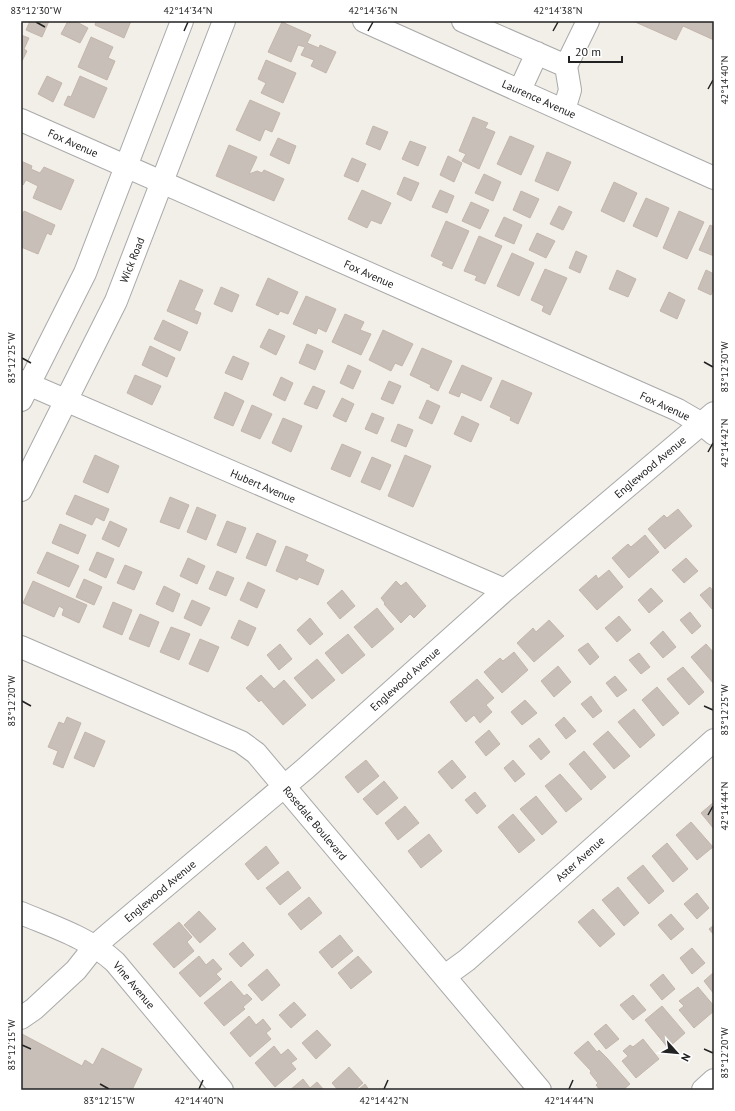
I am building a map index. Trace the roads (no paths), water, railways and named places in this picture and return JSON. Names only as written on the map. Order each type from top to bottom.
[{"type":"street","points":[[24,389],[85,273],[182,21]]},
{"type":"street","name":"Wick Road","points":[[21,490],[116,301],[224,21]]},
{"type":"street","name":"Laurence Avenue","points":[[364,21],[714,178]]},
{"type":"street","points":[[463,21],[566,66]]},
{"type":"street","points":[[564,110],[570,90],[566,66],[588,21]]},
{"type":"street","points":[[520,90],[537,54]]},
{"type":"street","name":"Fox Avenue","points":[[21,120],[710,424]]},
{"type":"street","name":"Hubert Avenue","points":[[24,389],[66,400],[505,590]]},
{"type":"street","name":"Englewood Avenue","points":[[21,1018],[34,1009],[76,970],[95,946],[284,786],[505,590],[710,424]]},
{"type":"street","name":"Rosedale Boulevard","points":[[21,647],[241,742],[256,753],[445,976],[531,1087]]},
{"type":"street","name":"Aster Avenue","points":[[445,976],[467,960],[714,740]]},
{"type":"street","name":"Vine Avenue","points":[[21,913],[95,946],[115,962],[222,1090]]},
{"type":"street","points":[[703,1090],[714,1080]]}]
